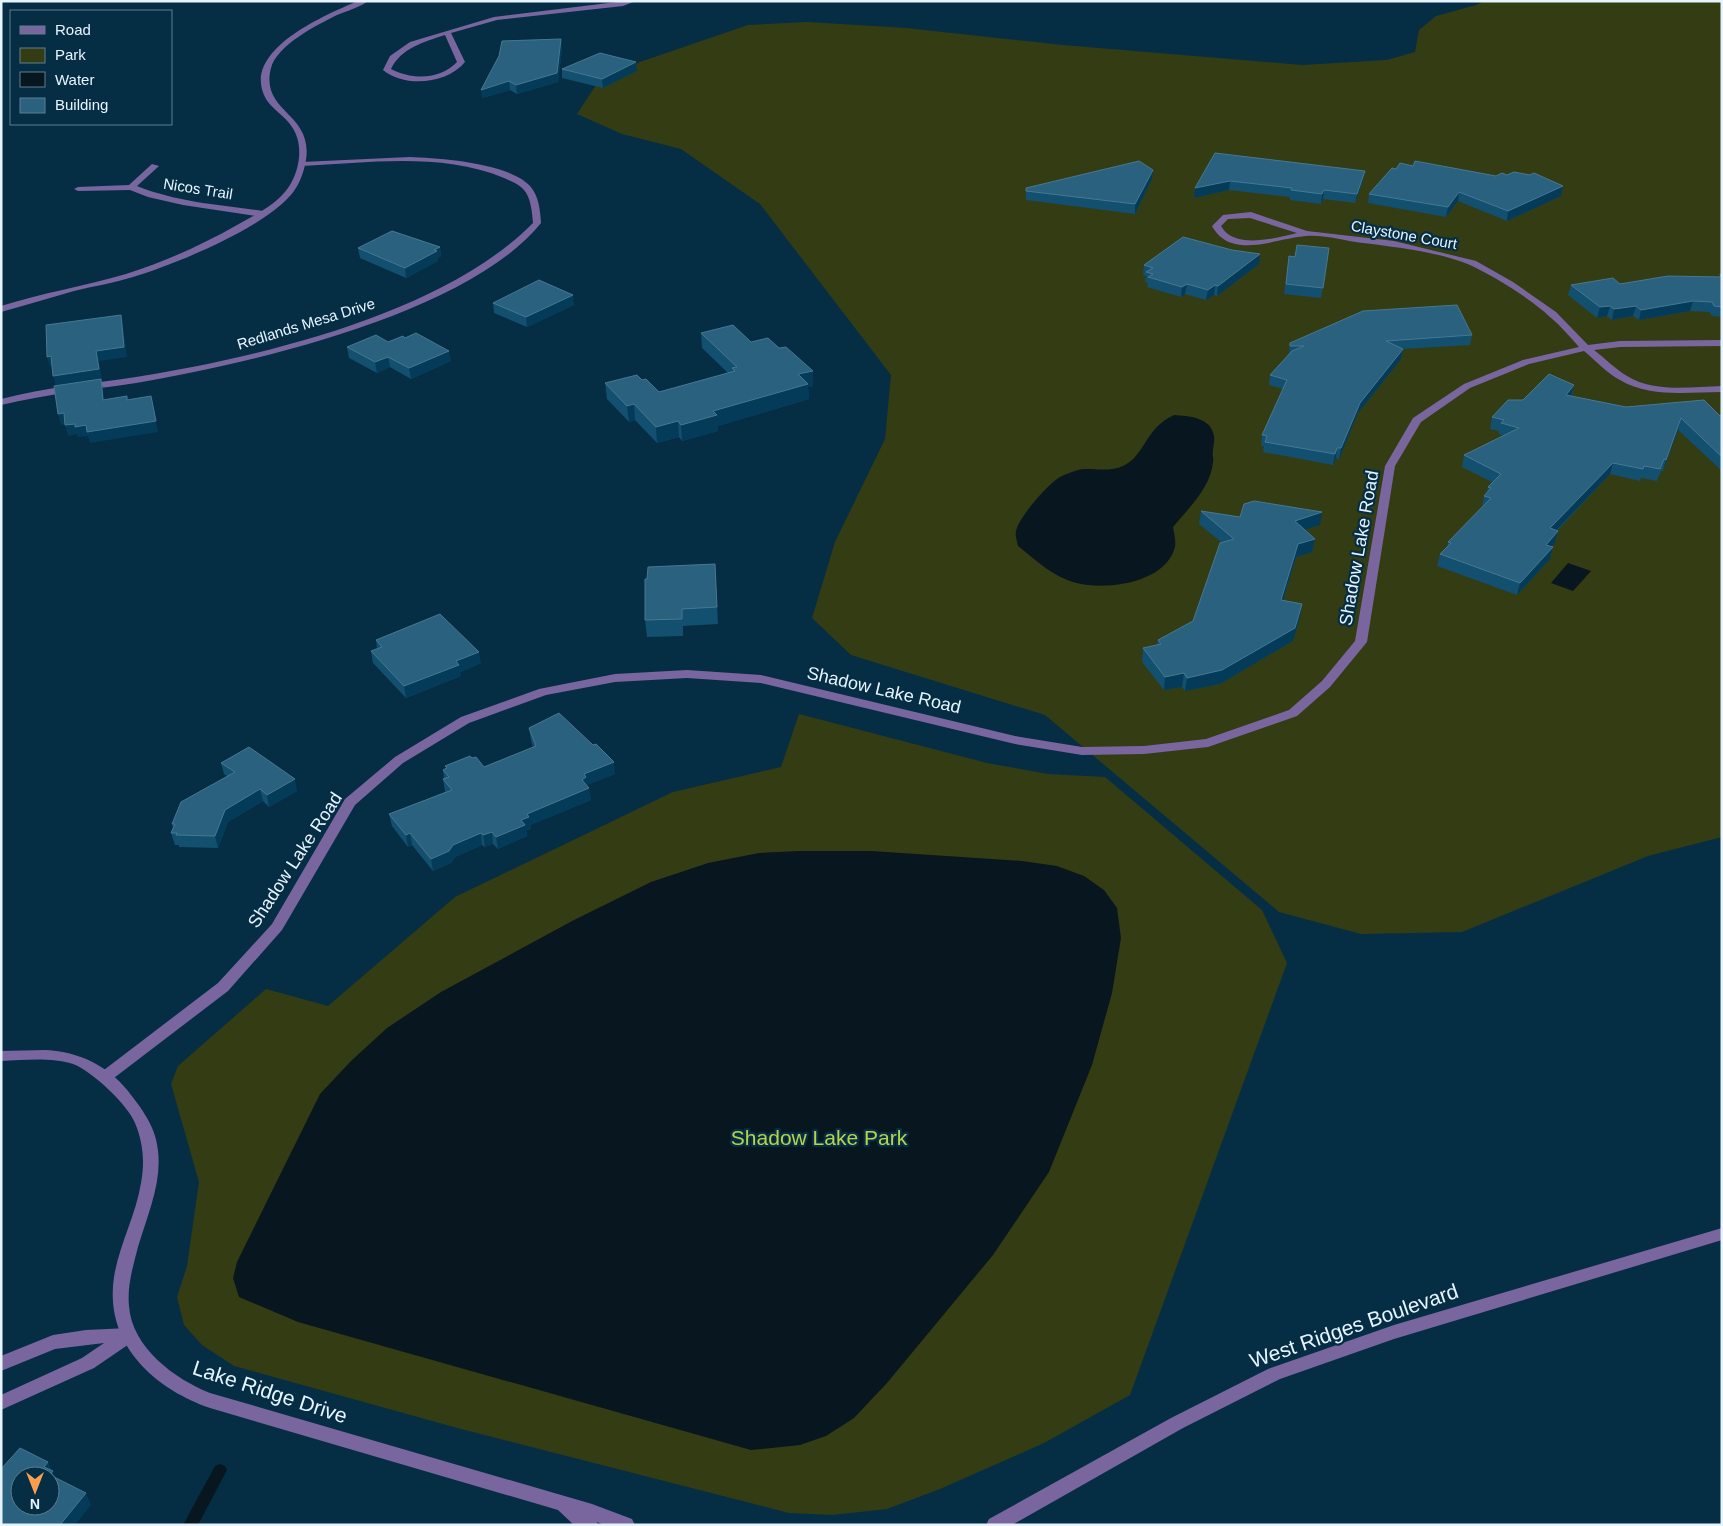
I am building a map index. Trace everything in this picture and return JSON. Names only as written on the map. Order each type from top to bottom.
[{"type":"street","points":[[1,309],[136,273],[213,243],[263,214],[283,198],[294,185],[302,164],[303,152],[300,131],[269,98],[264,80],[267,69],[276,52],[298,34],[327,17],[365,1]]},
{"type":"street","points":[[447,32],[461,62],[455,71],[436,76],[414,78],[395,75],[386,70],[394,58],[413,44],[447,32],[496,18],[529,12],[623,4],[633,1]]},
{"type":"street","name":"Redlands Mesa Drive","points":[[1,402],[24,395],[134,380],[216,365],[347,330],[425,299],[486,268],[521,241],[537,223],[536,204],[525,186],[499,171],[449,161],[404,160],[302,164]]},
{"type":"street","name":"Nicos Trail","points":[[131,187],[155,166]]},
{"type":"street","name":"Nicos Trail","points":[[78,189],[131,187],[151,195],[183,202],[263,214]]},
{"type":"street","name":"Claystone Court","points":[[1306,233],[1268,241],[1252,242],[1223,236],[1219,233],[1216,226],[1226,217],[1251,215],[1306,233],[1394,244],[1473,263],[1510,284],[1553,314],[1586,348],[1623,378],[1640,386],[1660,390],[1722,389]]},
{"type":"street","name":"Shadow Lake Road","points":[[105,1077],[223,987],[271,934],[277,927],[350,802],[399,760],[465,720],[543,692],[615,678],[686,674],[760,679],[1016,740],[1082,751],[1144,750],[1208,743],[1293,713],[1326,684],[1361,642],[1390,466],[1418,420],[1467,386],[1526,362],[1586,348],[1620,344],[1722,343]]},
{"type":"street","name":"Lake Ridge Drive","points":[[1,1056],[35,1054],[75,1059],[105,1077],[131,1101],[144,1121],[151,1154],[149,1188],[122,1271],[120,1306],[129,1335],[145,1358],[167,1379],[197,1396],[592,1512],[626,1525]]},
{"type":"street","name":"West Ridges Boulevard","points":[[995,1525],[1177,1423],[1274,1374],[1394,1332],[1722,1234]]},
{"type":"street","points":[[1,1364],[53,1342],[86,1337],[129,1335]]},
{"type":"street","points":[[1,1402],[88,1363],[129,1335]]},
{"type":"street","points":[[558,1502],[589,1525]]},
{"type":"green space","points":[[1485,1],[1722,1],[1722,837],[1648,856],[1462,932],[1361,934],[1279,912],[1045,715],[851,655],[812,618],[835,542],[885,439],[891,375],[760,204],[681,149],[622,134],[577,114],[598,82],[640,62],[748,25],[807,22],[906,28],[1063,45],[1302,65],[1387,60],[1415,52],[1419,30],[1436,16]]},
{"type":"green space","name":"Shadow Lake Park","points":[[799,714],[987,763],[1048,774],[1105,777],[1262,910],[1287,963],[1130,1395],[1044,1443],[940,1489],[887,1509],[832,1515],[789,1513],[461,1429],[234,1366],[202,1345],[184,1325],[177,1297],[187,1266],[199,1182],[171,1084],[178,1066],[266,989],[328,1006],[455,897],[673,792],[781,767]]},
{"type":"water","points":[[1174,415],[1198,419],[1208,425],[1214,436],[1213,461],[1208,480],[1203,489],[1173,527],[1174,550],[1167,562],[1156,572],[1142,579],[1126,583],[1093,585],[1078,583],[1052,572],[1018,546],[1016,533],[1018,525],[1048,486],[1060,477],[1078,470],[1106,470],[1123,466],[1131,461],[1157,427]]},
{"type":"water","points":[[1568,563],[1591,571],[1573,591],[1551,583]]},
{"type":"water","points":[[871,851],[1022,861],[1057,866],[1084,876],[1104,890],[1117,908],[1121,938],[1112,993],[1092,1065],[1049,1172],[993,1255],[887,1383],[854,1418],[826,1436],[800,1445],[751,1450],[298,1322],[239,1297],[233,1278],[237,1262],[320,1094],[351,1061],[387,1028],[441,992],[574,920],[651,882],[708,863],[759,853]]},
{"type":"building","points":[[561,39],[557,73],[516,85],[509,81],[481,90],[499,56],[502,41]]},
{"type":"building","points":[[600,53],[636,62],[602,79],[562,69]]},
{"type":"building","points":[[1215,153],[1365,171],[1357,194],[1324,190],[1322,194],[1291,190],[1292,188],[1230,181],[1195,188]]},
{"type":"building","points":[[1139,161],[1153,170],[1135,204],[1026,191],[1026,188]]},
{"type":"building","points":[[1415,161],[1496,176],[1502,173],[1507,175],[1514,172],[1530,175],[1534,173],[1563,186],[1508,211],[1459,192],[1448,207],[1369,194],[1392,168],[1396,169],[1400,163],[1413,166]]},
{"type":"building","points":[[392,231],[440,247],[434,250],[437,251],[405,268],[358,248]]},
{"type":"building","points":[[1183,237],[1232,250],[1260,254],[1218,286],[1215,285],[1208,290],[1187,284],[1182,287],[1148,277],[1153,274],[1146,272],[1153,268],[1144,265]]},
{"type":"building","points":[[1297,245],[1329,248],[1323,288],[1286,284],[1289,256],[1295,257]]},
{"type":"building","points":[[1720,274],[1722,274],[1722,307],[1714,306],[1712,302],[1693,301],[1641,310],[1636,306],[1614,309],[1610,306],[1600,307],[1571,285],[1613,278],[1620,284],[1668,276],[1721,277]]},
{"type":"building","points":[[539,280],[573,295],[526,317],[493,303]]},
{"type":"building","points":[[1457,305],[1472,335],[1386,341],[1403,349],[1360,403],[1341,448],[1337,448],[1335,454],[1265,442],[1267,436],[1262,435],[1287,380],[1270,375],[1292,351],[1304,346],[1290,346],[1290,343],[1363,311]]},
{"type":"building","points":[[121,315],[124,347],[96,351],[99,369],[53,376],[51,356],[47,357],[46,325]]},
{"type":"building","points":[[733,325],[751,342],[768,338],[779,348],[786,347],[813,371],[798,374],[808,384],[713,411],[717,415],[681,425],[678,421],[656,427],[634,404],[627,406],[605,383],[637,375],[642,380],[646,379],[659,392],[735,371],[732,368],[737,367],[701,333]]},
{"type":"building","points":[[416,333],[449,351],[409,368],[388,357],[375,362],[347,347],[376,335],[388,342]]},
{"type":"building","points":[[1549,374],[1574,385],[1566,395],[1626,407],[1704,400],[1720,416],[1722,415],[1722,457],[1681,418],[1666,460],[1664,459],[1660,469],[1644,466],[1643,469],[1613,463],[1550,528],[1558,531],[1546,545],[1553,547],[1520,583],[1440,554],[1451,543],[1448,542],[1491,498],[1484,496],[1491,488],[1488,487],[1501,474],[1464,455],[1519,428],[1501,423],[1504,420],[1492,417],[1508,400],[1523,400]]},
{"type":"building","points":[[101,379],[103,400],[127,396],[127,400],[151,396],[156,421],[87,432],[86,425],[75,427],[75,424],[65,425],[64,413],[58,414],[54,386]]},
{"type":"building","points":[[1254,501],[1322,512],[1295,521],[1315,539],[1298,544],[1281,600],[1302,604],[1295,628],[1222,670],[1187,678],[1184,673],[1165,677],[1143,648],[1161,644],[1158,640],[1193,621],[1220,543],[1234,539],[1201,511],[1240,517],[1244,504]]},
{"type":"building","points":[[715,564],[717,607],[682,609],[682,619],[645,620],[645,579],[647,579],[648,567]]},
{"type":"building","points":[[440,614],[479,652],[456,661],[459,665],[404,686],[371,651],[382,647],[376,640]]},
{"type":"building","points":[[559,713],[614,762],[584,774],[586,777],[582,780],[589,788],[527,814],[529,817],[521,820],[525,825],[496,837],[492,832],[483,835],[481,833],[453,845],[449,851],[431,859],[410,833],[406,835],[389,814],[452,790],[443,779],[449,777],[443,770],[447,768],[445,766],[470,756],[472,758],[476,757],[484,767],[536,746],[529,728]]},
{"type":"building","points":[[249,747],[295,779],[267,795],[260,789],[225,810],[215,836],[176,835],[177,833],[171,833],[175,824],[172,824],[181,802],[235,772],[221,763]]},
{"type":"building","points":[[20,1448],[48,1462],[45,1466],[10,1466],[10,1516],[60,1516],[60,1480],[86,1493],[60,1525],[1,1525],[1,1469]]},
{"type":"waterway","points":[[190,1525],[220,1470]]}]
